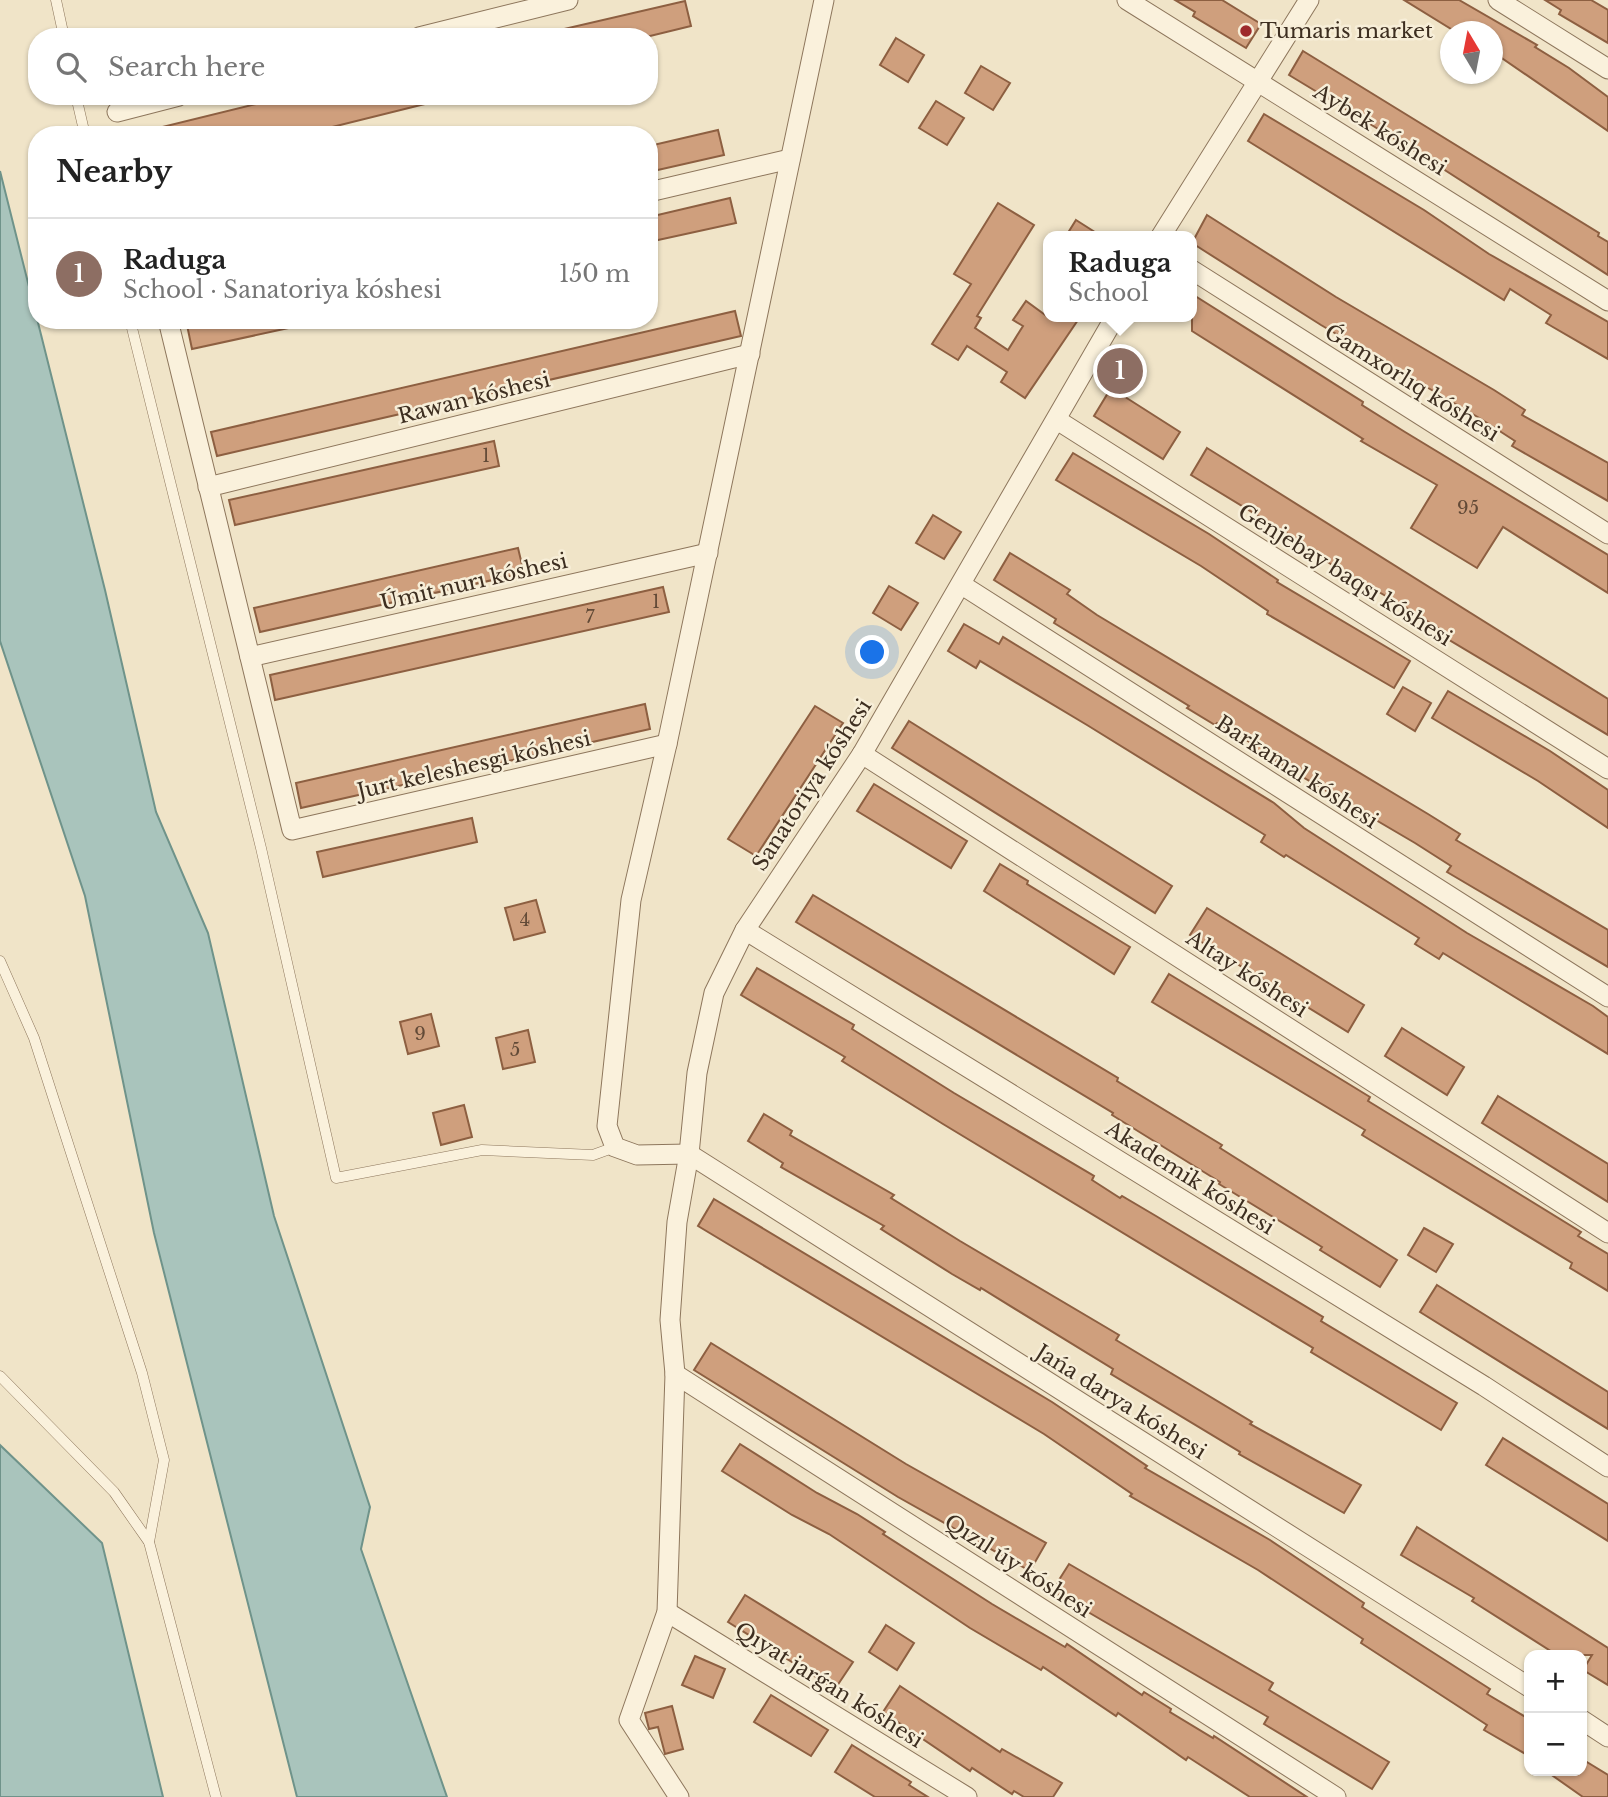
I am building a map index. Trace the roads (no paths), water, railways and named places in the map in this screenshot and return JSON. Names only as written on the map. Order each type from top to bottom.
[{"type":"street","points":[[455,28],[568,0]]},
{"type":"street","points":[[689,1154],[637,1155],[615,1147],[607,1126],[631,900],[708,553],[824,0]]},
{"type":"street","name":"Aybek kóshesi","points":[[1127,0],[1259,80],[1608,301]]},
{"type":"street","points":[[1164,231],[1309,0]]},
{"type":"street","points":[[1498,0],[1608,69]]},
{"type":"street","points":[[117,111],[142,105]]},
{"type":"street","points":[[658,190],[790,159]]},
{"type":"street","name":"Ǵamxorlıq kóshesi","points":[[1197,273],[1608,534]]},
{"type":"street","name":"Sanatoriya kóshesi","points":[[679,1797],[629,1720],[667,1612],[675,1374],[670,1320],[677,1222],[689,1154],[697,1073],[715,993],[745,930],[862,754],[1112,322]]},
{"type":"street","points":[[171,329],[250,657]]},
{"type":"street","name":"Rawan kóshesi","points":[[208,487],[750,354]]},
{"type":"street","name":"Genjebay baqsı kóshesi","points":[[1057,420],[1608,768]]},
{"type":"street","name":"Úmit nurı kóshesi","points":[[250,657],[708,553]]},
{"type":"street","name":"Barkamal kóshesi","points":[[962,585],[1608,997]]},
{"type":"street","name":"Jurt keleshesgi kóshesi","points":[[250,657],[292,830],[667,744]]},
{"type":"street","name":"Altay kóshesi","points":[[862,754],[1608,1233]]},
{"type":"street","name":"Akademik kóshesi","points":[[745,930],[1484,1386],[1608,1467]]},
{"type":"street","name":"Jańa darya kóshesi","points":[[689,1154],[1524,1684]]},
{"type":"street","name":"Qızıl úy kóshesi","points":[[675,1374],[1336,1797]]},
{"type":"street","name":"Qıyat jarǵan kóshesi","points":[[667,1612],[967,1797]]},
{"type":"street","points":[[1587,1723],[1608,1737]]},
{"type":"lane","points":[[56,0],[62,28]]},
{"type":"lane","points":[[78,105],[83,126]]},
{"type":"lane","points":[[132,329],[261,848],[336,1178],[482,1150],[593,1155],[615,1147]]},
{"type":"lane","points":[[0,961],[34,1038],[142,1373],[164,1460],[149,1542]]},
{"type":"lane","points":[[0,1376],[114,1492],[149,1542],[216,1797]]},
{"type":"water","points":[[0,171],[28,283],[28,329],[40,329],[105,590],[156,812],[208,933],[274,1216],[370,1507],[361,1549],[447,1797],[297,1797],[154,1233],[85,896],[0,641]]},
{"type":"water","points":[[0,1445],[102,1543],[163,1797],[0,1797]]},
{"type":"place","name":"Tumaris market","points":[[1246,31]]},
{"type":"place","name":"Raduga","points":[[1120,371]]}]
